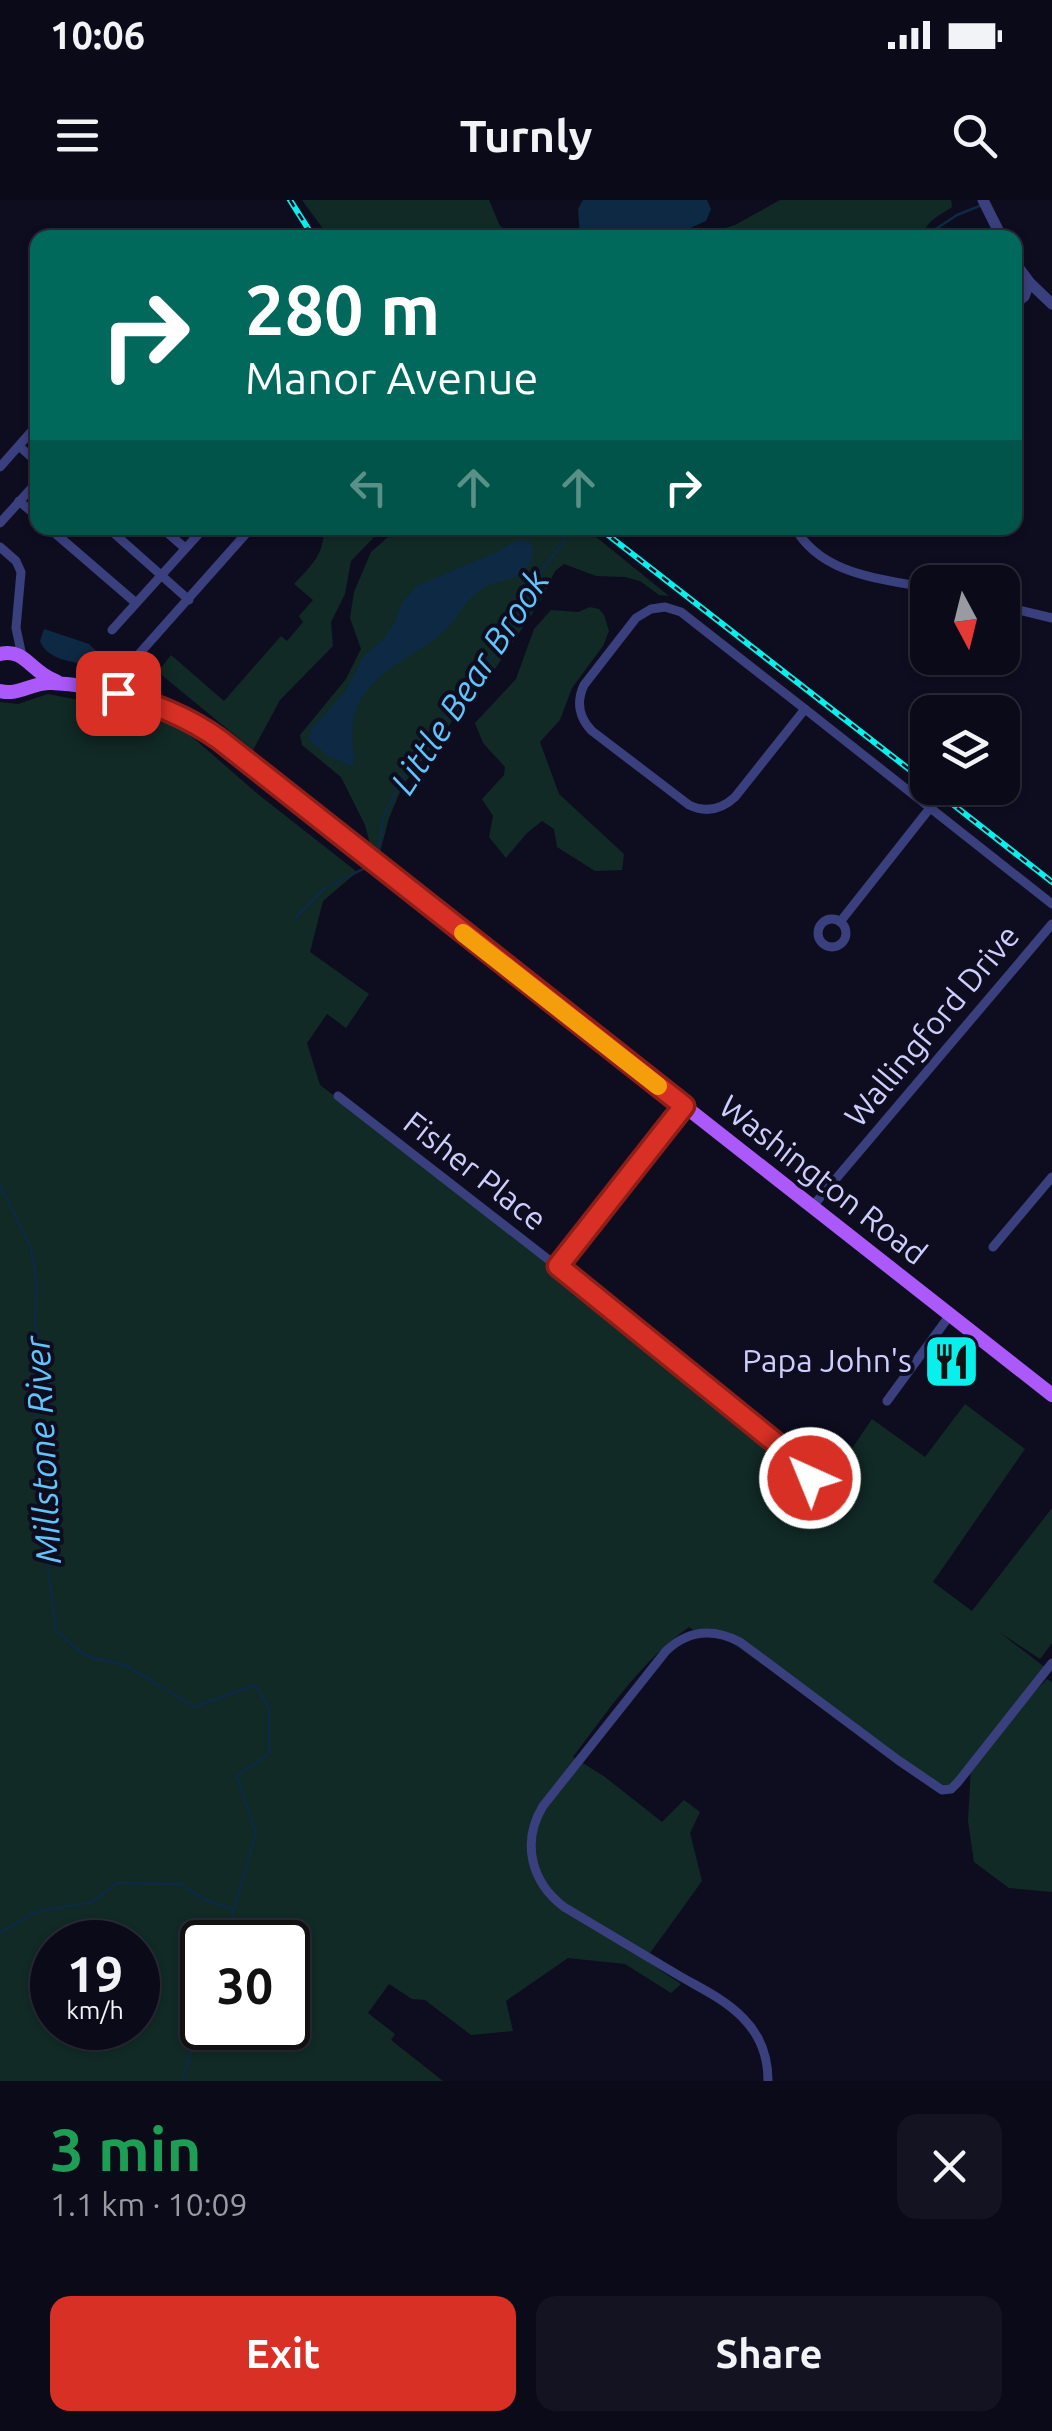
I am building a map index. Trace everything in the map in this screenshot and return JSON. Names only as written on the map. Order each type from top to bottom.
[{"type":"main road","name":"Washington Road","points":[[0,654],[12,652],[44,676],[66,684]]},
{"type":"main road","points":[[24,659],[30,675],[24,687]]},
{"type":"main road","name":"Washington Road","points":[[0,691],[12,693],[34,683],[66,684],[118,693],[196,722],[1052,1395]]},
{"type":"street","points":[[983,200],[998,230]]},
{"type":"street","points":[[1022,272],[1052,304]]},
{"type":"street","points":[[1022,285],[1030,283]]},
{"type":"street","points":[[1022,299],[1030,283]]},
{"type":"street","points":[[0,466],[30,433]]},
{"type":"street","points":[[18,446],[30,456]]},
{"type":"street","points":[[0,523],[30,490]]},
{"type":"street","points":[[19,502],[30,511]]},
{"type":"street","points":[[57,535],[136,603]]},
{"type":"street","points":[[116,535],[189,600]]},
{"type":"street","points":[[170,535],[185,548]]},
{"type":"street","points":[[112,630],[197,535]]},
{"type":"street","points":[[118,693],[132,663],[246,535]]},
{"type":"street","points":[[800,535],[810,548],[836,566],[910,584]]},
{"type":"street","name":"Washington Road","points":[[0,546],[16,561],[21,572],[16,628],[24,659]]},
{"type":"street","points":[[804,710],[735,797],[723,806],[706,810],[689,806],[592,732],[582,718],[579,701],[584,685],[636,618],[650,609],[665,607],[681,612],[1052,904]]},
{"type":"street","points":[[1020,610],[1052,618]]},
{"type":"street","name":"Washington Road","points":[[0,654],[16,628]]},
{"type":"street","points":[[840,922],[930,808]]},
{"type":"street","name":"Wallingford Drive","points":[[812,1206],[1052,924]]},
{"type":"street","name":"Fisher Place","points":[[338,1096],[558,1266],[798,1461],[810,1478]]},
{"type":"street","points":[[558,1266],[684,1106]]},
{"type":"street","points":[[993,1247],[1050,1183]]},
{"type":"street","points":[[888,1401],[950,1315]]},
{"type":"street","points":[[768,2081],[762,2047],[741,2016],[711,1994],[564,1908],[549,1894],[538,1879],[531,1854],[532,1830],[539,1811],[670,1647],[689,1635],[709,1632],[745,1645],[937,1788],[948,1790],[1050,1668]]},
{"type":"green space","points":[[302,200],[489,200],[500,226],[506,230],[324,230]]},
{"type":"green space","points":[[780,200],[951,200],[952,207],[925,230],[720,230]]},
{"type":"green space","points":[[376,535],[351,561],[345,594],[331,622],[333,646],[280,700],[253,750],[158,672],[171,655],[224,701],[281,636],[287,641],[303,622],[299,616],[313,600],[294,584],[311,565],[323,537]]},
{"type":"green space","points":[[390,535],[594,535],[669,596],[659,595],[640,581],[625,577],[596,576],[564,564],[555,571],[540,602],[476,697],[453,720],[403,785],[380,852],[370,844],[341,777],[302,745],[300,735],[346,679],[361,649],[350,618],[354,592],[371,552]]},
{"type":"green space","points":[[590,607],[604,615],[609,631],[603,646],[572,688],[560,720],[540,742],[559,794],[624,854],[622,870],[595,871],[557,847],[554,829],[542,821],[506,858],[489,837],[493,816],[482,799],[504,775],[505,767],[483,743],[475,723],[516,679],[534,629],[551,610],[578,612]]},
{"type":"green space","points":[[48,694],[110,706],[182,728],[357,872],[323,901],[310,952],[369,994],[346,1028],[327,1014],[307,1043],[320,1085],[832,1478],[872,1419],[925,1457],[965,1404],[1025,1449],[933,1582],[972,1611],[1052,1508],[1052,1643],[1040,1659],[999,1632],[1047,1669],[1016,1711],[1047,1679],[1052,1682],[1052,1892],[1009,1888],[974,1862],[968,1821],[971,1767],[958,1782],[940,1790],[718,1633],[697,1633],[689,1627],[640,1671],[573,1757],[662,1822],[684,1800],[700,1812],[690,1833],[702,1881],[645,1960],[681,1984],[671,1993],[625,1964],[568,1958],[506,2001],[513,2031],[471,2035],[425,2000],[412,1999],[389,1984],[368,2013],[395,2034],[391,2040],[443,2081],[0,2081],[0,702],[18,704]]},
{"type":"water","points":[[583,200],[707,200],[711,209],[706,221],[688,230],[580,230],[578,209]]},
{"type":"water","points":[[524,541],[531,543],[533,551],[524,571],[475,594],[447,629],[385,673],[366,692],[354,718],[354,764],[328,756],[309,740],[311,729],[344,693],[364,656],[384,639],[402,603],[416,586]]},
{"type":"water","points":[[44,629],[89,644],[99,654],[98,662],[94,666],[49,653],[40,641]]},
{"type":"waterway","name":"Little Bear Brook","points":[[934,230],[982,205]]},
{"type":"waterway","name":"Little Bear Brook","points":[[373,856],[378,850],[384,816],[404,775],[439,732],[477,672],[494,655],[540,573],[567,535]]},
{"type":"waterway","name":"Little Bear Brook","points":[[295,918],[325,888],[363,869],[368,862]]},
{"type":"waterway","name":"Millstone River","points":[[0,1185],[31,1248],[37,1286],[35,1322],[45,1388],[36,1411],[35,1438],[56,1631],[86,1656],[127,1666],[195,1707],[255,1685],[269,1708],[269,1754],[237,1776],[256,1834],[232,1920]]},
{"type":"waterway","points":[[0,1933],[35,1912],[92,1902],[117,1883],[180,1884],[205,1900],[234,1909]]},
{"type":"waterway","name":"Millstone River","points":[[182,2081],[192,2050]]},
{"type":"railway","points":[[290,200],[309,230]]},
{"type":"railway","points":[[608,535],[910,770]]},
{"type":"railway","points":[[954,805],[1052,882]]},
{"type":"slow traffic","points":[[463,933],[658,1086]]},
{"type":"place","name":"Papa John's","points":[[951,1361]]},
{"type":"route","points":[[118,693],[196,722],[684,1106],[558,1266],[798,1461],[810,1478]]}]
